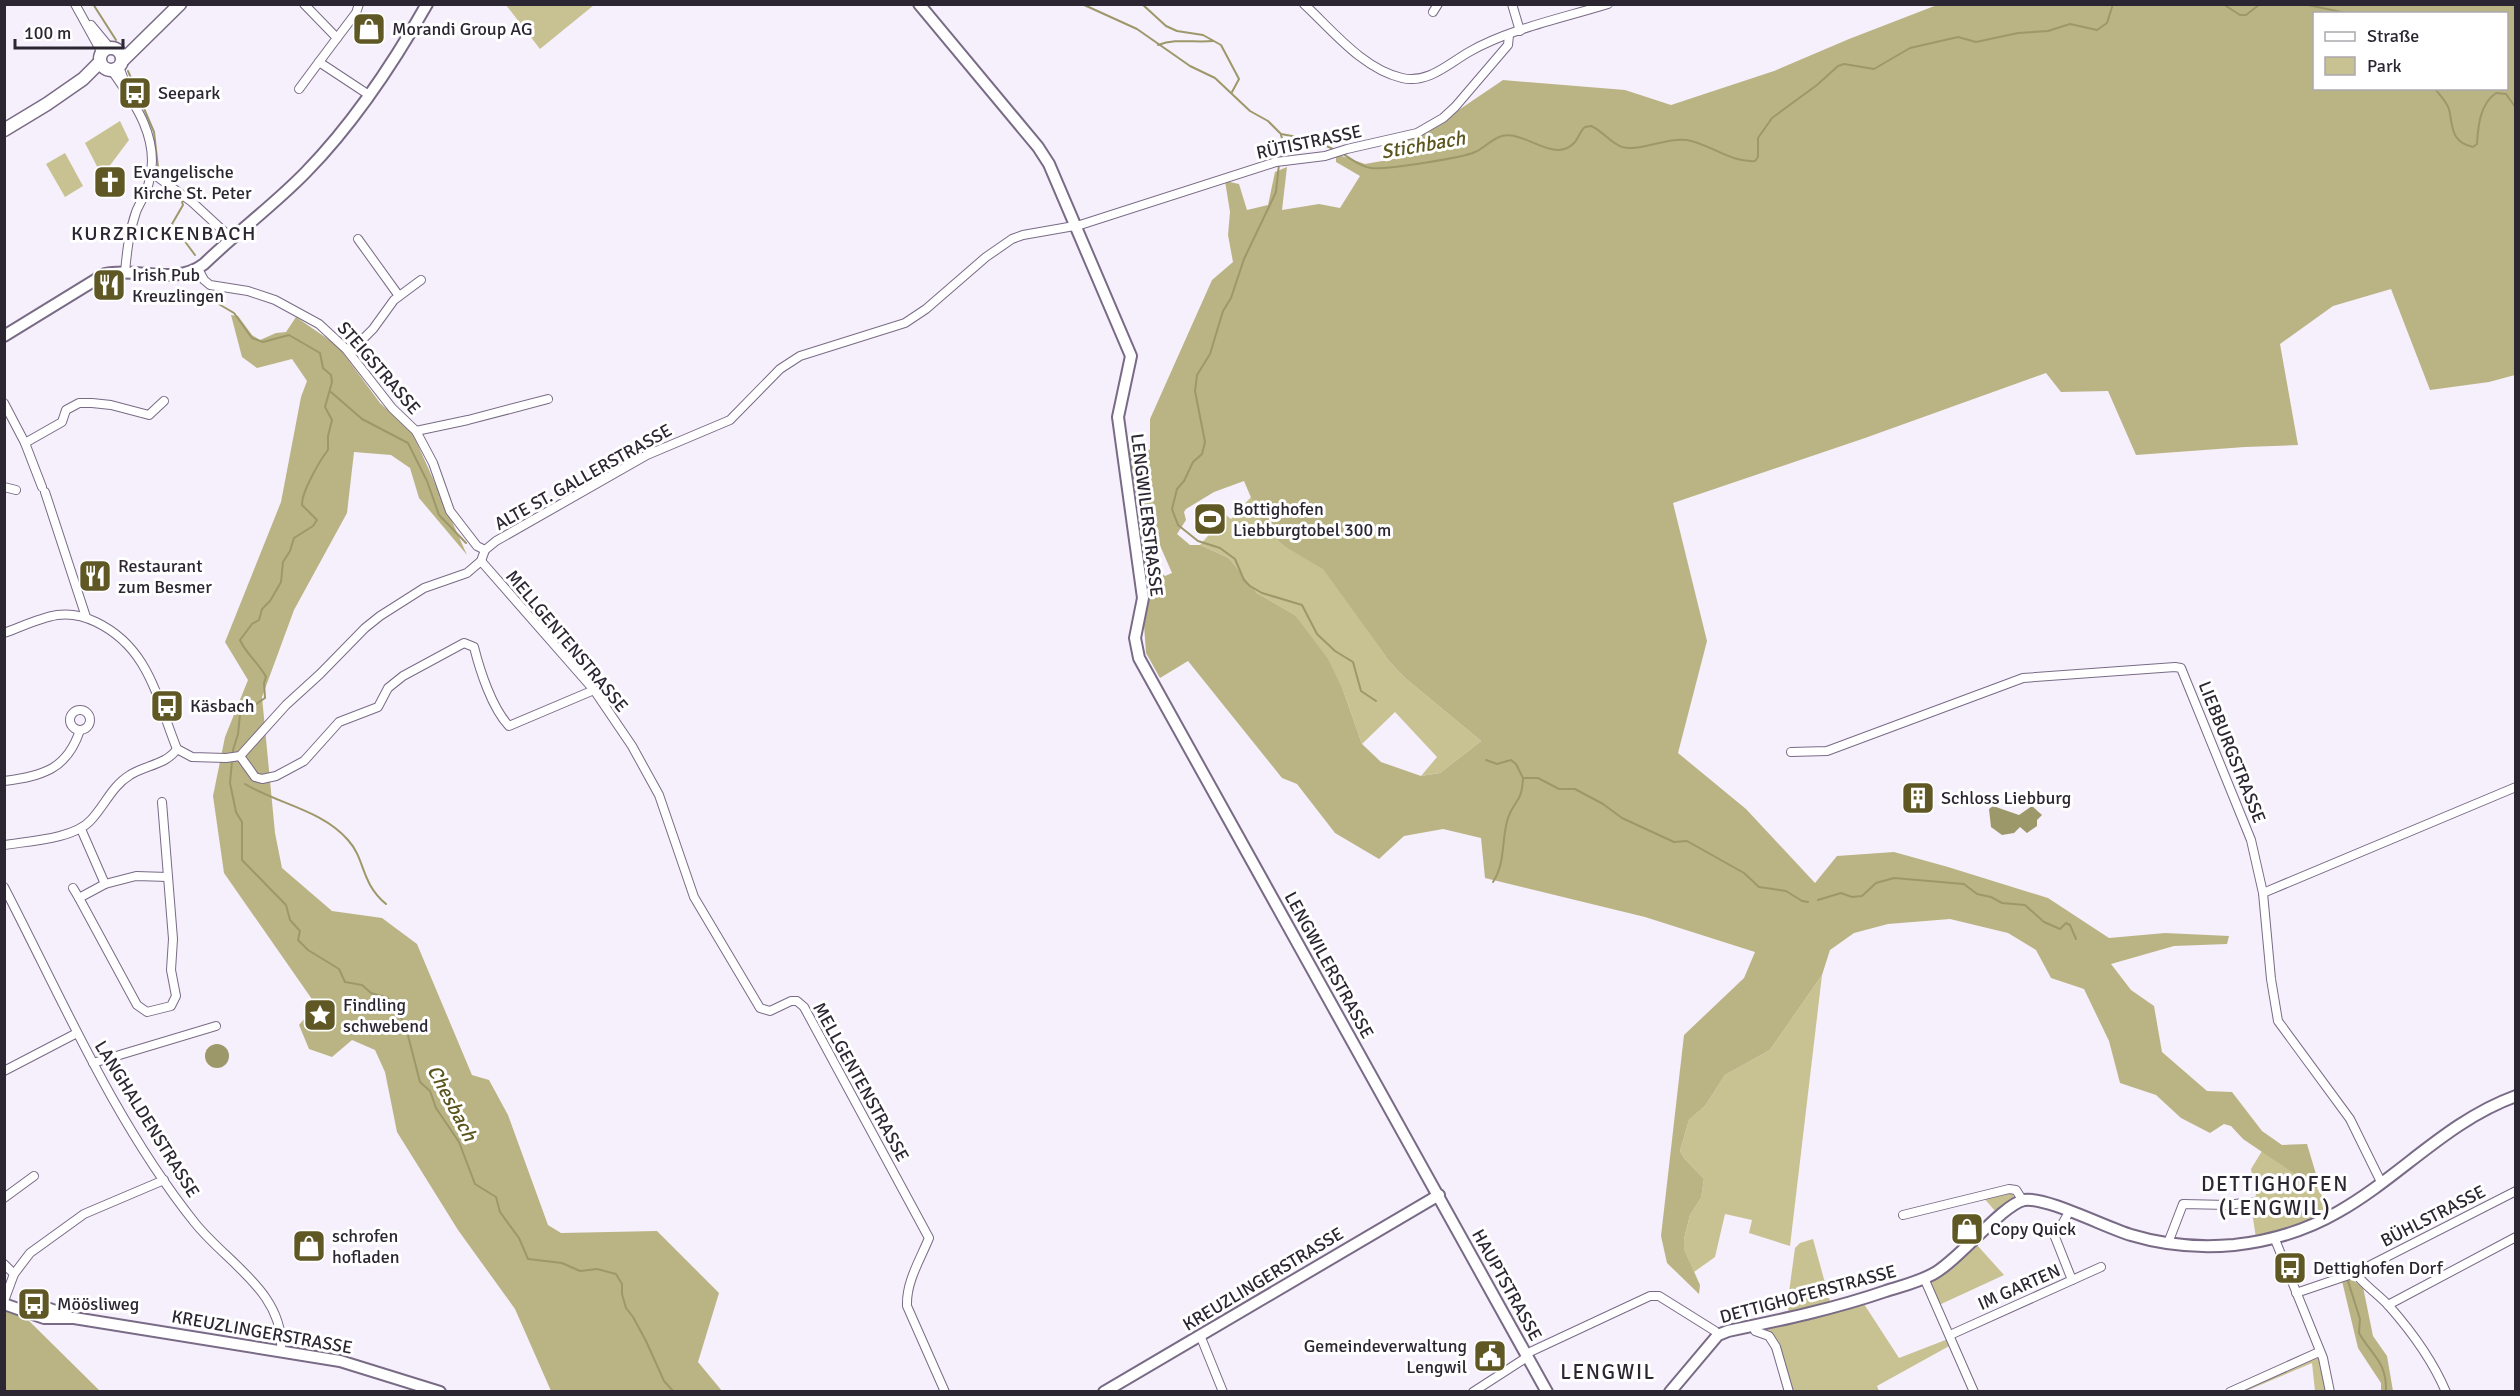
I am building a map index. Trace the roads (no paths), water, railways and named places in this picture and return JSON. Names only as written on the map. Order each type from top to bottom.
[{"type":"main road","points":[[4,130],[47,105],[111,60],[150,32],[180,4]]},
{"type":"street","points":[[75,4],[127,89],[147,131],[151,151],[152,173],[131,227],[125,272]]},
{"type":"street","points":[[304,4],[337,38]]},
{"type":"street","points":[[298,89],[356,13],[359,4]]},
{"type":"street","points":[[4,336],[100,277],[115,272],[171,275],[198,269],[281,196],[342,131],[369,94],[427,4]]},
{"type":"street","name":"LENGWILERSTRASSE","points":[[919,4],[1038,147],[1053,172],[1131,356],[1118,417],[1143,598],[1136,631],[1136,651],[1439,1195]]},
{"type":"street","points":[[1304,4],[1372,65],[1410,80],[1428,77],[1484,44],[1608,4]]},
{"type":"street","points":[[1512,4],[1520,31]]},
{"type":"street","name":"RÜTISTRASSE","points":[[1077,226],[1279,162],[1333,154],[1347,148],[1416,133],[1443,118],[1501,54],[1508,45],[1509,35]]},
{"type":"street","points":[[320,62],[369,94]]},
{"type":"street","points":[[152,173],[192,202],[231,238]]},
{"type":"street","name":"ALTE ST. GALLERSTRASSE","points":[[481,561],[484,550],[647,455],[730,420],[780,369],[800,356],[905,323],[926,309],[986,257],[1012,239],[1077,226]]},
{"type":"street","points":[[358,238],[399,296]]},
{"type":"street","name":"STEIGSTRASSE","points":[[198,269],[210,285],[234,288],[268,297],[306,316],[324,328],[350,352],[364,374],[392,408],[416,431],[432,463],[450,511],[477,546],[484,550]]},
{"type":"street","points":[[350,352],[399,296],[421,279]]},
{"type":"street","points":[[416,431],[548,399]]},
{"type":"street","points":[[25,442],[62,422],[66,410],[79,403],[111,405],[149,415],[164,400]]},
{"type":"street","points":[[4,403],[25,442],[86,617]]},
{"type":"street","points":[[4,487],[16,490]]},
{"type":"street","points":[[4,633],[56,615],[71,614],[86,617],[108,628],[141,661],[156,688],[177,749],[192,757],[235,756],[380,615],[424,588],[459,577],[481,561]]},
{"type":"street","name":"MELLGENTENSTRASSE","points":[[481,561],[594,690],[632,746],[659,795],[694,897],[760,1008],[770,1011],[791,1001],[797,1001],[804,1007],[929,1238],[910,1281],[906,1296],[907,1306],[945,1392]]},
{"type":"street","points":[[235,756],[255,777],[267,779],[276,776],[304,761],[339,722],[378,707],[388,688],[403,676],[464,643],[474,647],[479,667],[491,695],[508,726],[594,690]]},
{"type":"street","name":"LIEBBURGSTRASSE","points":[[1791,752],[1827,751],[2023,678],[2181,668],[2252,840],[2263,893],[2271,979],[2278,1021],[2344,1111],[2381,1182]]},
{"type":"street","points":[[4,781],[47,773],[61,762],[80,730]]},
{"type":"street","points":[[4,845],[68,834],[81,829],[94,818],[122,781],[138,770],[171,758],[177,749]]},
{"type":"street","points":[[2263,893],[2516,787]]},
{"type":"street","points":[[73,888],[137,1005],[147,1012],[171,1006],[176,996],[171,970],[173,939],[168,849],[162,802]]},
{"type":"street","points":[[81,829],[105,884]]},
{"type":"street","points":[[79,898],[105,884],[136,876],[168,877]]},
{"type":"street","name":"LANGHALDENSTRASSE","points":[[4,888],[93,1063],[164,1180],[196,1224],[231,1262],[264,1292],[274,1309],[281,1350]]},
{"type":"street","points":[[93,1063],[216,1026]]},
{"type":"street","points":[[4,1071],[77,1033]]},
{"type":"street","points":[[1902,1215],[2009,1189],[2016,1190],[2023,1201],[2041,1201],[2131,1235],[2164,1243],[2199,1246],[2234,1245],[2274,1238],[2337,1212],[2450,1130],[2485,1109],[2516,1096]]},
{"type":"street","points":[[4,1198],[34,1176]]},
{"type":"street","points":[[4,1303],[14,1274],[30,1253],[84,1214],[164,1180]]},
{"type":"street","name":"BÜHLSTRASSE","points":[[2296,1293],[2355,1274],[2516,1191]]},
{"type":"street","name":"KREUZLINGERSTRASSE","points":[[1104,1392],[1439,1195]]},
{"type":"street","name":"HAUPTSTRASSE","points":[[1439,1195],[1547,1392]]},
{"type":"street","name":"DETTIGHOFERSTRASSE","points":[[1670,1392],[1718,1335],[1850,1303],[1924,1278],[1950,1262],[2005,1213],[2023,1201]]},
{"type":"street","points":[[2164,1243],[2183,1204],[2228,1205],[2250,1202]]},
{"type":"street","points":[[2069,1212],[2055,1240],[2072,1280]]},
{"type":"street","points":[[2388,1305],[2516,1237]]},
{"type":"street","points":[[2274,1238],[2323,1358],[2330,1392]]},
{"type":"street","points":[[4,1264],[14,1274]]},
{"type":"street","name":"IM GARTEN","points":[[1950,1335],[2101,1267]]},
{"type":"street","points":[[2355,1274],[2388,1305],[2429,1356],[2446,1392]]},
{"type":"street","points":[[1924,1278],[1974,1392]]},
{"type":"street","points":[[1473,1392],[1530,1352],[1650,1296],[1659,1296],[1718,1335]]},
{"type":"street","name":"KREUZLINGERSTRASSE","points":[[4,1303],[44,1318],[74,1318],[340,1361],[440,1392]]},
{"type":"street","points":[[1754,1326],[1755,1331],[1769,1336],[1776,1347],[1789,1392]]},
{"type":"street","points":[[1200,1335],[1223,1392]]},
{"type":"street","points":[[2230,1392],[2319,1352]]},
{"type":"waterway","points":[[93,4],[116,40]]},
{"type":"waterway","name":"Stichbach","points":[[1082,4],[1137,29],[1190,66],[1215,78],[1250,111],[1268,121],[1281,134],[1314,140],[1335,150]]},
{"type":"waterway","points":[[1142,4],[1166,26],[1177,31],[1203,35],[1221,45],[1239,79],[1232,92]]},
{"type":"waterway","name":"Stichbach","points":[[1343,154],[1367,167],[1391,167],[1467,154],[1479,150],[1498,137],[1511,135],[1558,150],[1567,148],[1575,142],[1585,127],[1591,126],[1622,147],[1637,148],[1687,140],[1737,159],[1755,161],[1758,157],[1758,138],[1772,118],[1817,85],[1838,66],[1844,64],[1874,69],[1910,48],[1958,37],[1976,42],[2018,33],[2048,31],[2070,24],[2097,30],[2107,23],[2113,4]]},
{"type":"waterway","name":"Stichbach","points":[[2223,4],[2240,15],[2246,15],[2260,4]]},
{"type":"waterway","name":"Stichbach","points":[[2303,4],[2341,12]]},
{"type":"waterway","points":[[1158,45],[1178,41],[1213,41]]},
{"type":"waterway","points":[[128,71],[154,132],[159,176]]},
{"type":"waterway","name":"Stichbach","points":[[2436,90],[2448,106],[2456,137],[2466,145],[2473,147],[2477,144],[2483,109],[2496,93],[2506,94],[2516,108]]},
{"type":"waterway","points":[[1281,135],[1284,145],[1281,159]]},
{"type":"waterway","points":[[1279,164],[1276,192],[1244,259],[1231,298],[1223,311],[1210,354],[1197,375],[1195,391],[1205,442],[1202,454],[1193,462],[1184,481],[1177,489],[1172,509],[1178,525],[1198,541],[1220,548],[1235,559],[1244,580],[1250,586],[1262,593],[1302,605],[1317,634],[1335,651],[1353,662],[1361,691],[1376,701]]},
{"type":"waterway","points":[[173,193],[181,199],[183,205],[172,224],[195,255]]},
{"type":"waterway","name":"Chesbach","points":[[211,291],[217,303],[234,313],[252,338],[263,342],[289,335],[320,353],[323,368],[331,375],[332,382],[325,407],[332,420],[328,436],[328,450],[312,477],[302,505],[317,520],[313,526],[294,538],[283,562],[281,582],[270,601],[262,609],[259,620],[252,624],[240,640],[266,677],[265,698],[240,715],[233,750],[230,783],[236,812],[242,822],[242,860],[286,905],[290,920],[300,931],[298,940],[308,950],[339,969],[345,982],[362,985],[371,993],[388,998],[405,1024],[420,1082],[430,1091],[436,1108],[459,1142],[475,1184],[496,1197],[500,1212],[519,1238],[528,1259],[562,1263],[580,1271],[597,1269],[616,1274],[622,1284],[626,1308],[646,1341],[664,1381],[674,1392]]},
{"type":"waterway","points":[[331,392],[362,419],[408,443],[427,481],[439,515],[466,543]]},
{"type":"waterway","points":[[1486,760],[1497,764],[1511,760],[1516,764],[1523,778],[1538,778],[1559,789],[1575,789],[1603,804],[1622,818],[1674,842],[1687,841],[1744,873],[1759,887],[1786,891],[1808,902]]},
{"type":"waterway","points":[[1493,882],[1502,859],[1508,818],[1519,797],[1523,778]]},
{"type":"waterway","points":[[245,784],[313,814],[337,830],[354,848],[372,888],[386,904]]},
{"type":"waterway","points":[[1818,900],[1841,893],[1852,897],[1862,896],[1876,883],[1894,878],[1964,884],[1977,894],[1991,897],[2002,903],[2025,905],[2044,922],[2060,929],[2066,923],[2070,925],[2076,939]]},
{"type":"waterway","points":[[2348,1281],[2360,1319],[2359,1333],[2381,1366],[2386,1382],[2386,1392]]},
{"type":"place","name":"Morandi Group AG","points":[[369,29]]},
{"type":"place","name":"Seepark","points":[[135,93]]},
{"type":"place","name":"Evangelische Kirche St. Peter","points":[[110,182]]},
{"type":"place","name":"Irish Pub Kreuzlingen","points":[[109,285]]},
{"type":"place","name":"Bottighofen Liebburgtobel 300 m","points":[[1210,519]]},
{"type":"place","name":"Restaurant zum Besmer","points":[[95,576]]},
{"type":"place","name":"Käsbach","points":[[167,706]]},
{"type":"place","name":"Schloss Liebburg","points":[[1918,798]]},
{"type":"place","name":"Findling schwebend","points":[[320,1015]]},
{"type":"place","name":"Copy Quick","points":[[1967,1229]]},
{"type":"place","name":"schrofen hofladen","points":[[309,1246]]},
{"type":"place","name":"Dettighofen Dorf","points":[[2290,1268]]},
{"type":"place","name":"Möösliweg","points":[[34,1304]]},
{"type":"place","name":"Gemeindeverwaltung Lengwil","points":[[1490,1356]]},
{"type":"district","name":"KURZRICKENBACH","points":[[164,233]]},
{"type":"district","name":"DETTIGHOFEN (LENGWIL)","points":[[2275,1196]]},
{"type":"district","name":"LENGWIL","points":[[1608,1372]]}]
